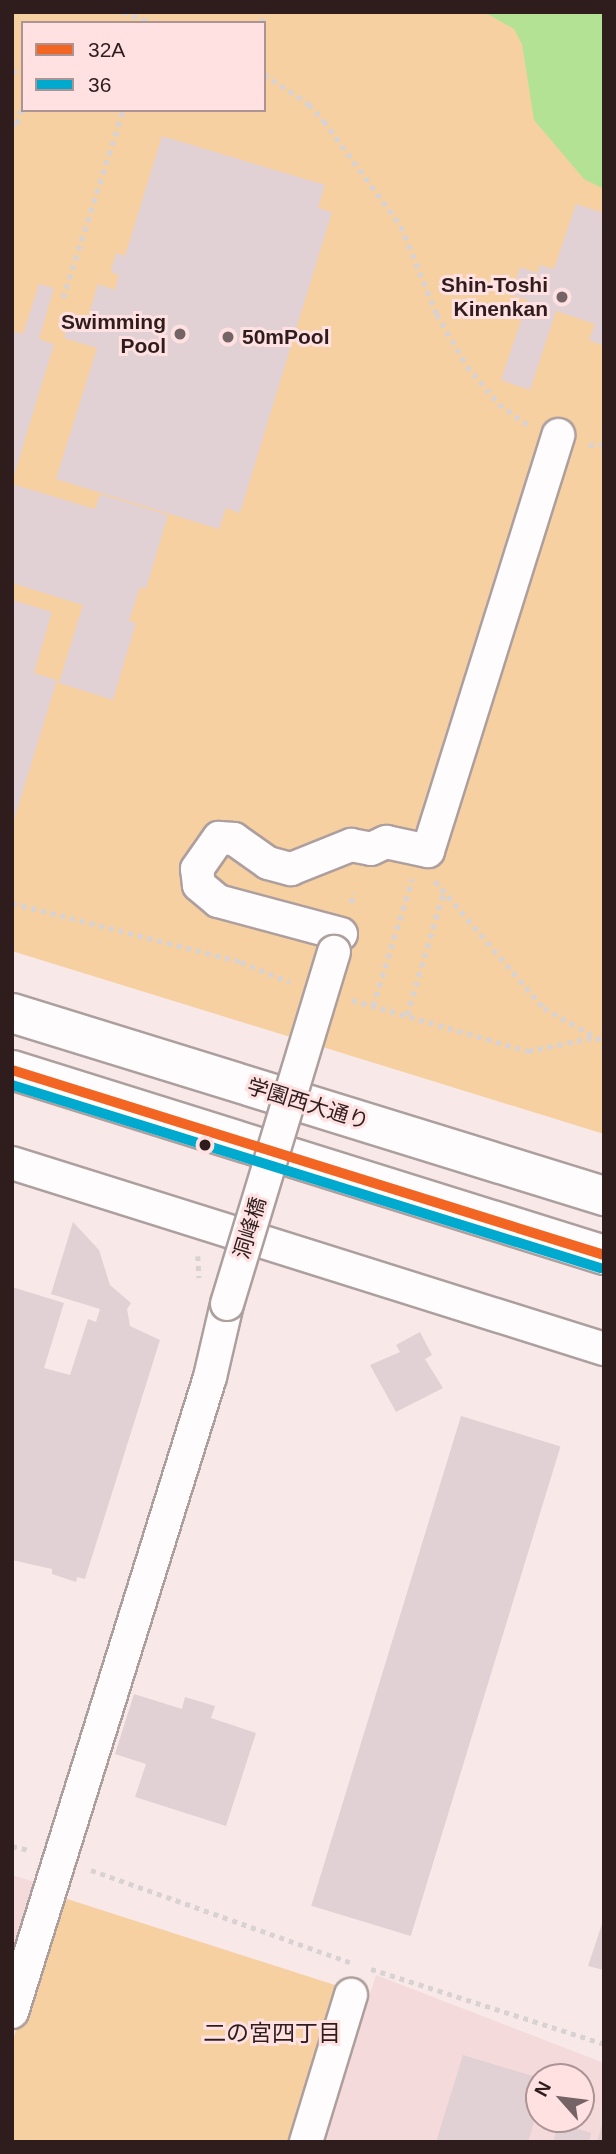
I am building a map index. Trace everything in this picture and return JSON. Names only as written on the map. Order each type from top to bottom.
[{"type":"main road","name":"学園西大通り","points":[[12,1013],[604,1196]]},
{"type":"main road","points":[[12,1070],[604,1255]]},
{"type":"street","name":"洞峰橋","points":[[12,2012],[210,1377],[227,1304],[345,919],[218,901],[198,885],[197,869],[219,838],[234,839],[268,863],[291,869],[351,845],[371,849],[386,842],[428,851],[558,435]]},
{"type":"street","points":[[12,1163],[604,1349]]},
{"type":"street","points":[[306,2142],[351,1995]]},
{"type":"path","points":[[123,12],[147,21]]},
{"type":"path","points":[[266,75],[317,112],[401,226],[437,314],[467,366],[499,404],[525,424],[588,445],[604,444]]},
{"type":"path","points":[[12,123],[17,124],[21,111]]},
{"type":"path","points":[[63,298],[122,112]]},
{"type":"path","points":[[407,1016],[443,894]]},
{"type":"path","points":[[12,903],[241,962],[302,986]]},
{"type":"path","points":[[455,908],[544,1009],[592,1038],[604,1042]]},
{"type":"path","points":[[373,1006],[400,918]]},
{"type":"path","points":[[349,999],[528,1051],[592,1038]]},
{"type":"path","points":[[12,1846],[60,1858],[360,1966],[604,2044]]},
{"type":"shaded area","points":[[12,12],[604,12],[604,1134],[12,951]]},
{"type":"shaded area","points":[[484,12],[604,12],[604,189],[584,179],[534,120],[522,44],[514,29]]},
{"type":"shaded area","points":[[12,1875],[38,1883],[12,1966]]},
{"type":"shaded area","points":[[58,1896],[338,1986],[289,2142],[12,2142],[12,2043]]},
{"type":"shaded area","points":[[376,1975],[604,2063],[604,2142],[323,2142]]},
{"type":"building","name":"Swimming Pool","points":[[162,136],[325,185],[318,208],[332,212],[240,513],[226,508],[219,529],[56,479],[97,348],[64,338],[69,321],[102,331],[104,325],[87,320],[98,284],[115,290],[119,275],[111,272],[116,253],[125,256]]},
{"type":"building","name":"Shin-Toshi Kinenkan","points":[[576,204],[604,213],[604,337],[601,345],[589,340],[595,324],[556,311],[530,390],[501,380],[528,300],[511,295],[520,267],[537,273],[540,265],[554,269]]},
{"type":"building","points":[[39,284],[54,288],[39,339],[54,344],[13,479],[12,331],[23,334]]},
{"type":"building","points":[[12,484],[95,509],[100,494],[168,515],[146,589],[140,587],[129,621],[136,623],[113,700],[59,683],[83,605],[12,583]]},
{"type":"building","points":[[12,600],[52,612],[34,673],[57,680],[13,823]]},
{"type":"building","points":[[73,1222],[99,1250],[110,1285],[131,1303],[127,1309],[130,1326],[160,1340],[85,1579],[77,1577],[76,1582],[52,1574],[52,1569],[12,1560],[12,1287],[64,1303],[44,1368],[70,1375],[88,1319],[96,1322],[100,1309],[51,1294]]},
{"type":"building","points":[[420,1332],[432,1355],[425,1359],[443,1388],[396,1412],[370,1365],[400,1352],[396,1345]]},
{"type":"building","points":[[461,1416],[560,1446],[411,1936],[311,1906]]},
{"type":"building","points":[[134,1694],[182,1709],[185,1697],[215,1706],[211,1718],[256,1733],[226,1826],[135,1797],[146,1764],[115,1754]]},
{"type":"building","points":[[604,1921],[604,1970],[588,1966]]},
{"type":"building","points":[[463,2055],[525,2074],[525,2133],[531,2133],[528,2142],[436,2142]]},
{"type":"building","points":[[603,2121],[604,2142],[597,2142]]},
{"type":"building","points":[[556,2133],[591,2133],[589,2142],[553,2142]]},
{"type":"transit line","name":"32A","points":[[12,1070],[604,1255]]},
{"type":"transit line","name":"36","points":[[12,1085],[600,1268]]},
{"type":"place","name":"Shin-Toshi Kinenkan","points":[[562,297]]},
{"type":"place","name":"Swimming Pool","points":[[180,334]]},
{"type":"place","name":"50mPool","points":[[228,337]]},
{"type":"district","name":"二の宮四丁目","points":[[272,2033]]}]
